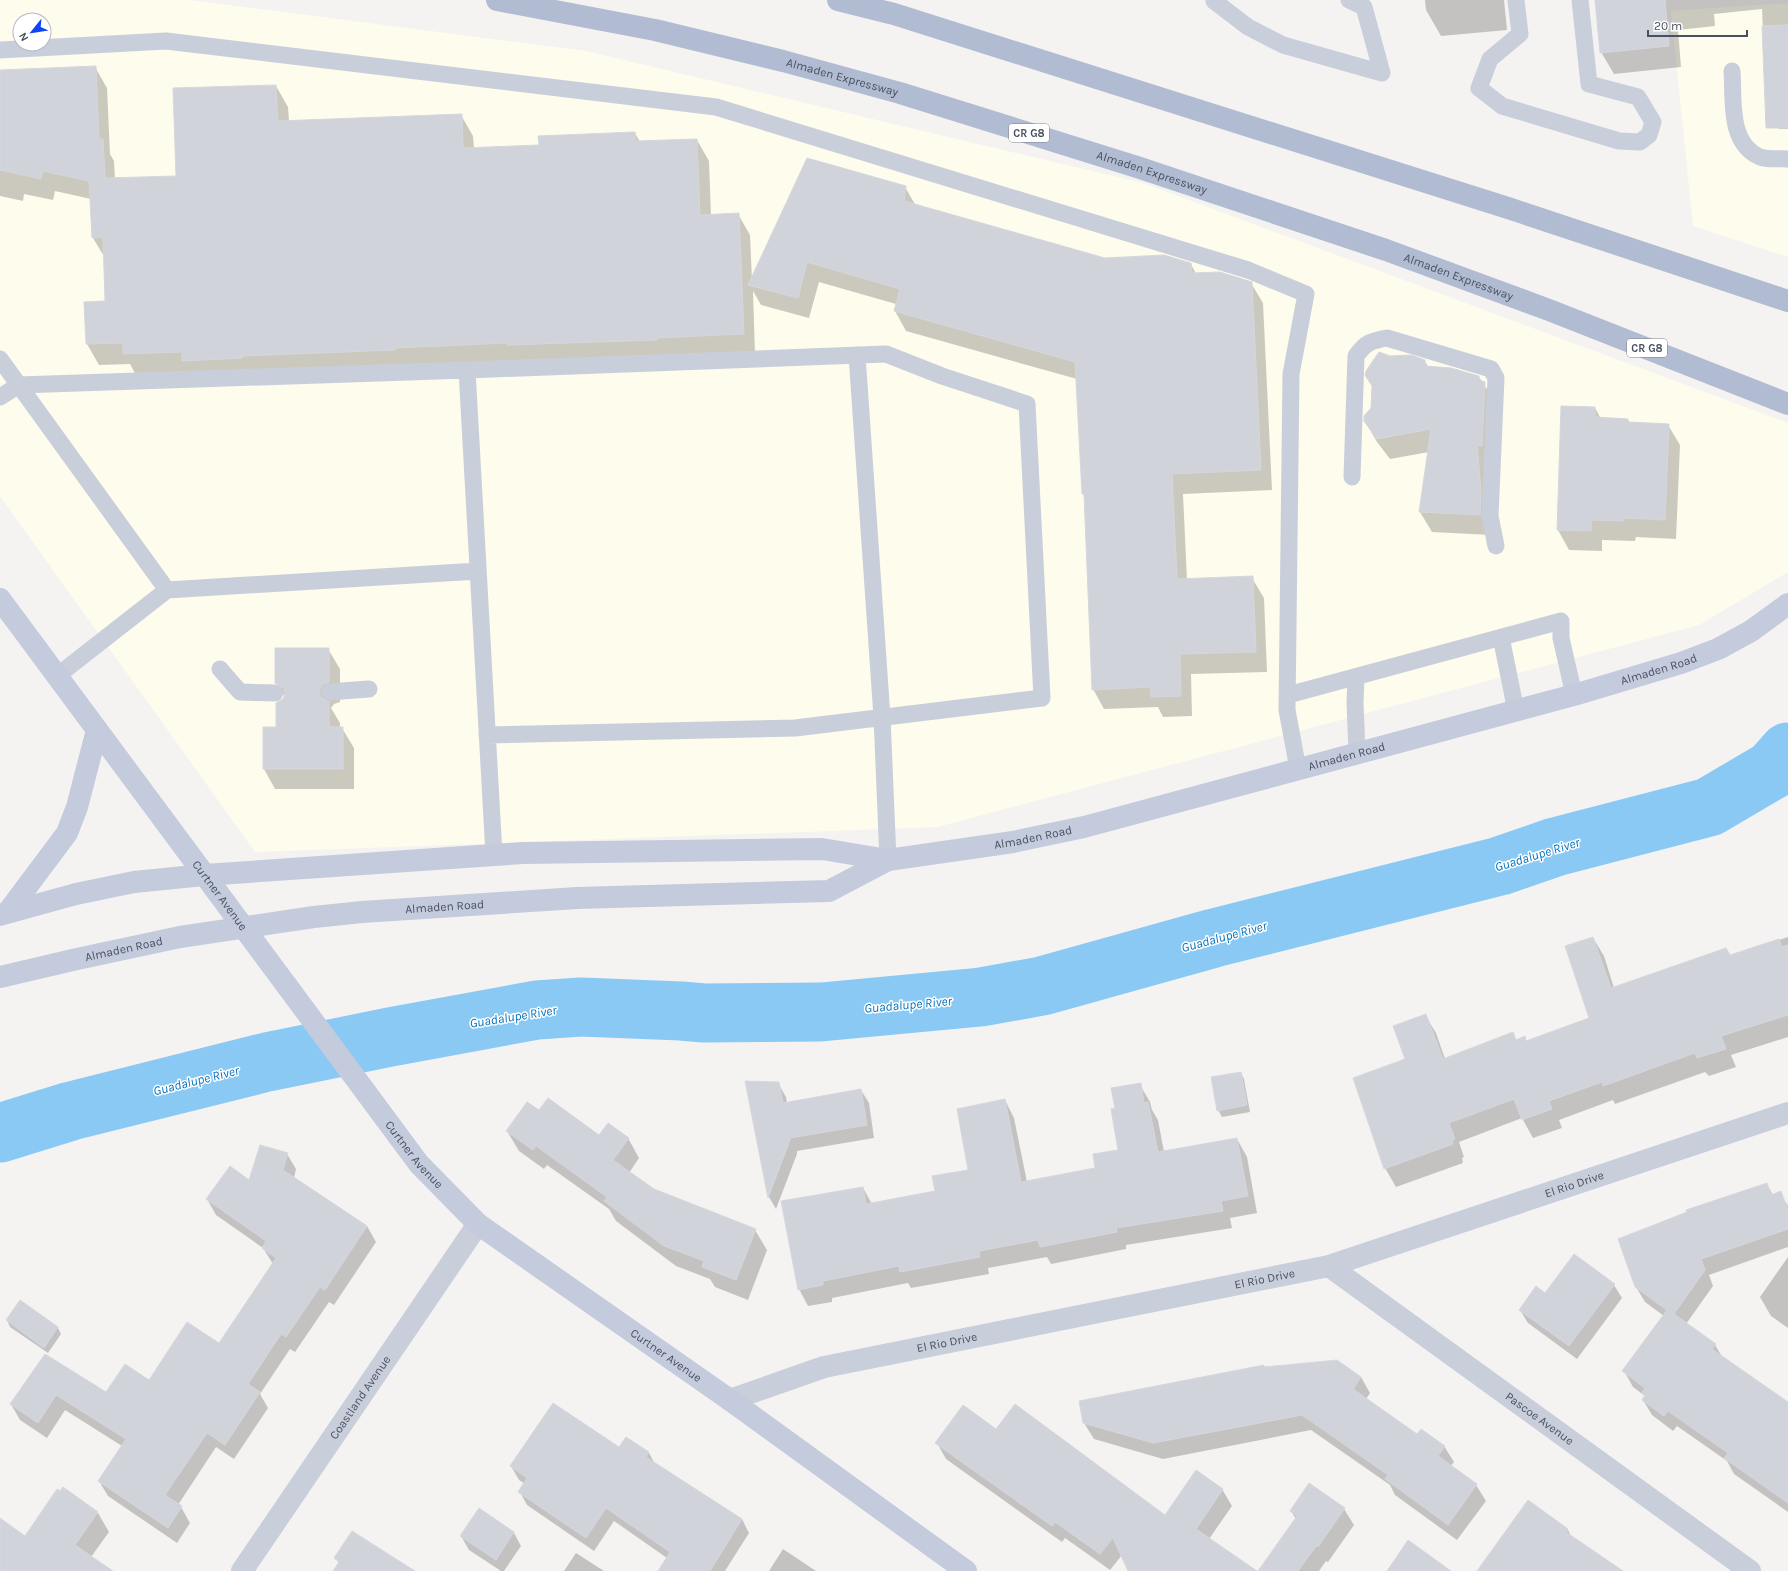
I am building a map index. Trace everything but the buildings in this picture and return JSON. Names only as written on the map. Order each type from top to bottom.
[{"type":"main road","name":"Almaden Expressway","points":[[497,0],[670,34],[886,89],[1138,167],[1386,250],[1548,310],[1788,404]]},
{"type":"main road","points":[[838,0],[888,7],[1508,208],[1788,301]]},
{"type":"street","name":"Curtner Avenue","points":[[0,599],[419,1164],[478,1224],[730,1400],[966,1571]]},
{"type":"street","name":"Almaden Road","points":[[4,913],[76,894],[134,882],[204,875],[530,853],[822,849],[888,860],[1013,842],[1084,827],[1516,711],[1681,663],[1718,648],[1751,631],[1788,604]]},
{"type":"street","points":[[4,913],[67,832],[76,808],[97,730]]},
{"type":"street","name":"Almaden Road","points":[[0,977],[70,960],[180,937],[244,929],[314,917],[362,912],[577,898],[829,891],[888,860]]},
{"type":"street","name":"El Rio Drive","points":[[730,1400],[824,1367],[1329,1266],[1788,1113]]},
{"type":"street","name":"Coastland Avenue","points":[[242,1571],[478,1224]]},
{"type":"street","name":"Pascoe Avenue","points":[[1329,1266],[1750,1571]]},
{"type":"lane","points":[[1215,0],[1214,1],[1248,27],[1283,45],[1382,73],[1364,7],[1349,0]]},
{"type":"lane","points":[[1516,0],[1520,34],[1490,59],[1478,88],[1502,106],[1619,141],[1640,142],[1649,135],[1653,122],[1638,97],[1589,84],[1580,0]]},
{"type":"lane","points":[[0,50],[166,40],[716,107],[1241,268],[1306,294],[1291,374],[1287,710],[1298,769]]},
{"type":"lane","points":[[1732,71],[1735,123],[1739,137],[1750,151],[1761,158],[1788,159]]},
{"type":"lane","points":[[1352,477],[1356,356],[1364,345],[1373,340],[1388,338],[1491,368],[1496,378],[1490,516],[1496,546]]},
{"type":"lane","points":[[0,397],[18,385],[886,354],[942,376],[1027,404],[1042,698],[795,728],[487,735]]},
{"type":"lane","points":[[857,355],[882,717],[888,860]]},
{"type":"lane","points":[[0,359],[167,590]]},
{"type":"lane","points":[[467,370],[494,855]]},
{"type":"lane","points":[[57,676],[167,590],[478,570]]},
{"type":"lane","points":[[1288,695],[1560,622],[1561,638],[1574,695]]},
{"type":"lane","points":[[1501,637],[1516,711]]},
{"type":"lane","points":[[220,669],[240,692],[275,693]]},
{"type":"lane","points":[[1356,677],[1357,753]]},
{"type":"lane","points":[[329,692],[369,689]]},
{"type":"shaded area","points":[[0,0],[189,0],[586,51],[1143,183],[1788,423],[1788,572],[1699,625],[937,827],[255,852],[0,496]]},
{"type":"shaded area","points":[[1788,3],[1788,257],[1693,226],[1671,11]]},
{"type":"waterway","name":"Guadalupe River","points":[[0,1133],[71,1111],[267,1062],[390,1037],[537,1010],[581,1007],[704,1013],[821,1012],[981,997],[1042,986],[1214,938],[1500,866],[1555,847],[1709,807],[1772,770],[1788,752]]}]
